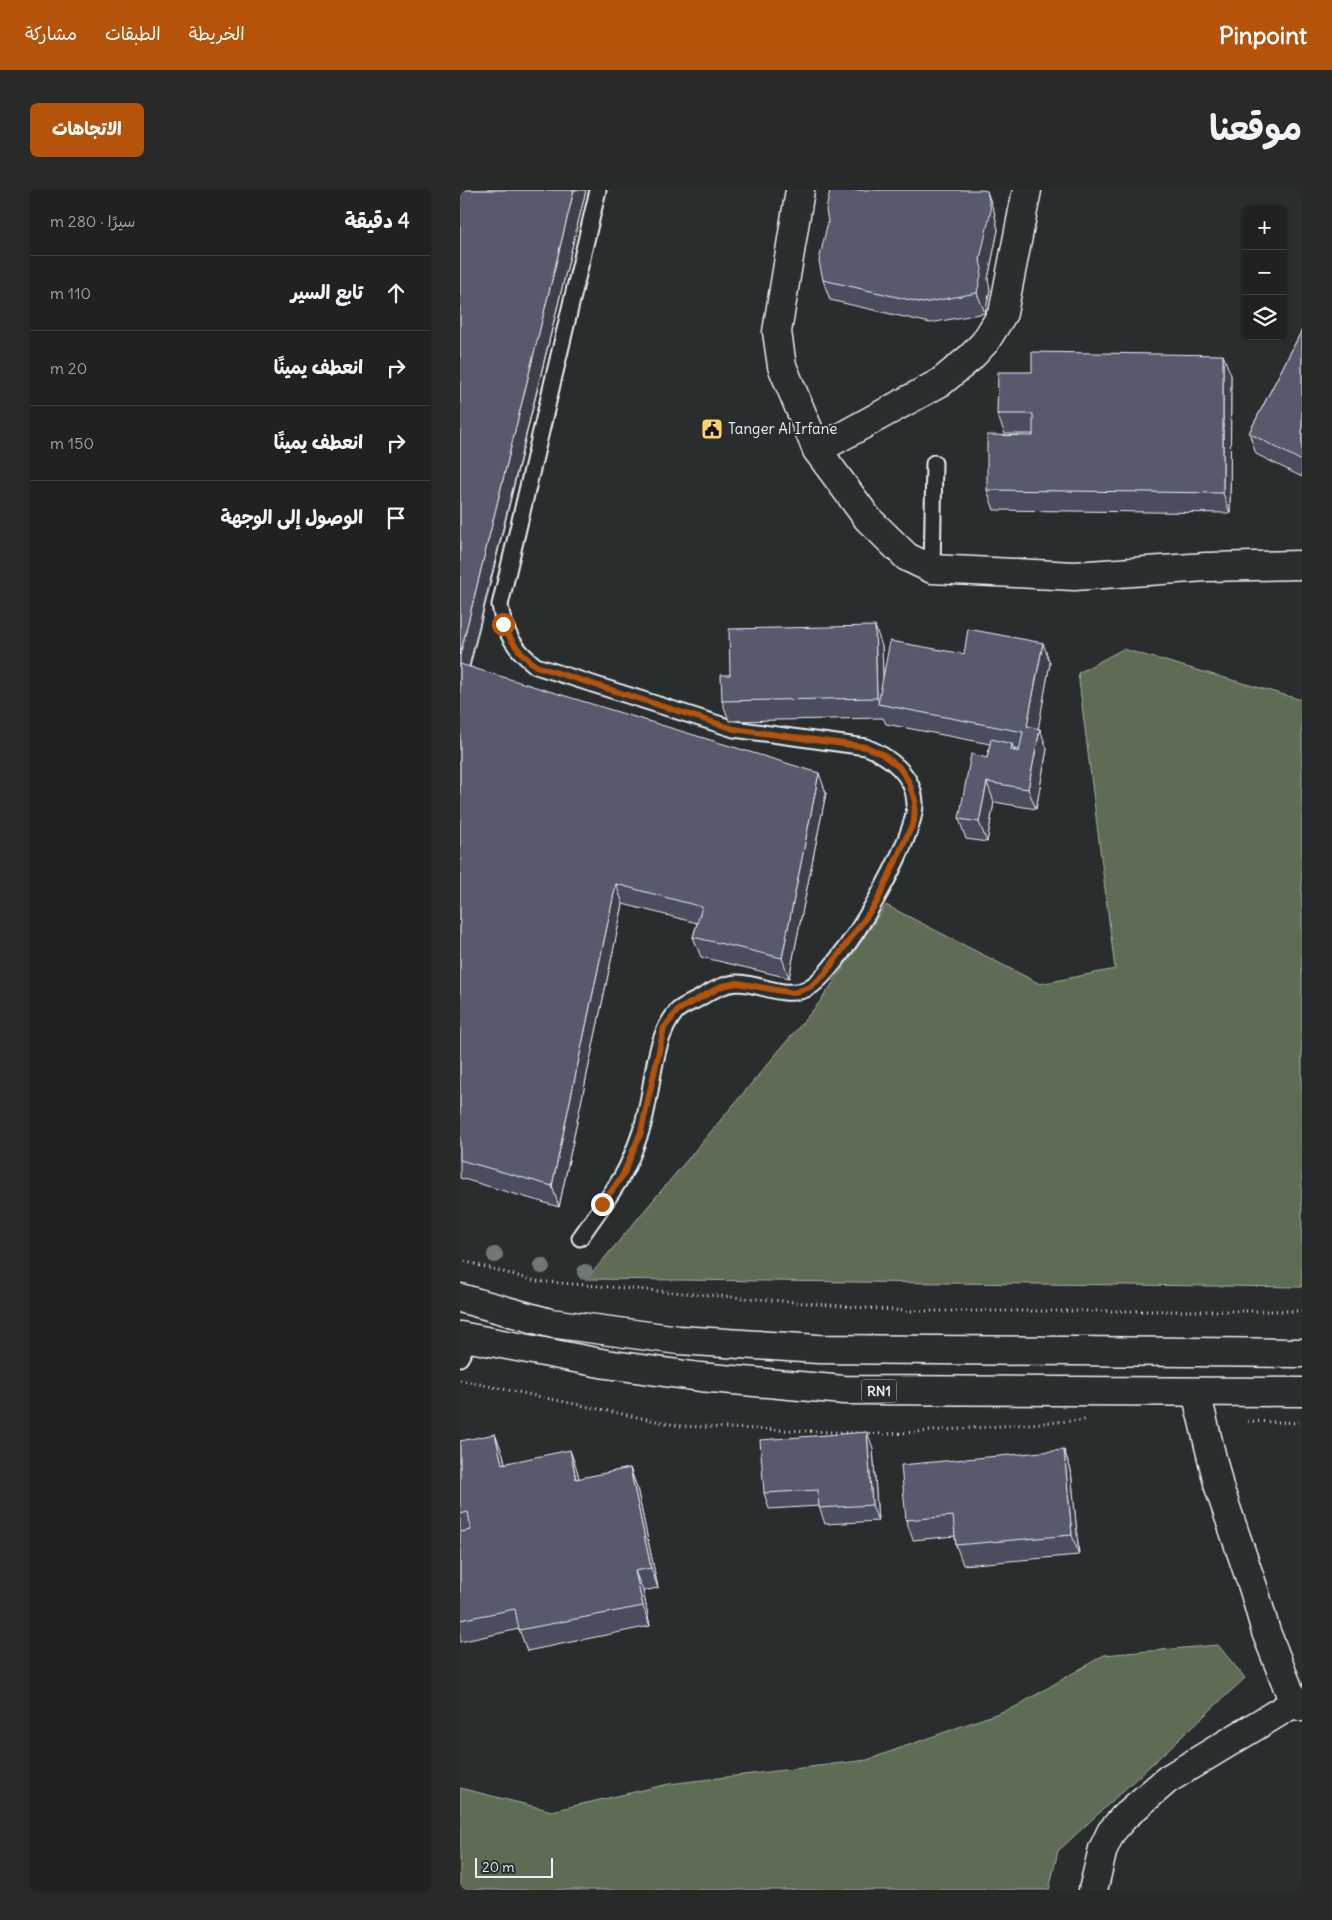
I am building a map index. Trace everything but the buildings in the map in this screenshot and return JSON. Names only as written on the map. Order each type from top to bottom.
[{"type":"main road","points":[[800,190],[777,332],[782,366],[818,450],[868,519],[907,557],[932,569],[1074,576],[1206,567],[1302,565]]},
{"type":"main road","points":[[818,450],[941,382],[970,358],[985,342],[1003,313],[1026,190]]},
{"type":"main road","points":[[460,1298],[550,1323],[679,1340],[818,1349],[1302,1353]]},
{"type":"main road","name":"RN1","points":[[464,1344],[700,1377],[844,1390],[1302,1392]]},
{"type":"main road","points":[[1093,1890],[1103,1848],[1111,1832],[1125,1816],[1168,1778],[1298,1705],[1266,1632],[1254,1590],[1219,1487],[1196,1392]]},
{"type":"lane","points":[[580,1238],[623,1175],[641,1132],[664,1028],[678,1010],[722,986],[737,983],[793,993],[810,987],[824,975],[877,902],[914,821],[915,801],[909,782],[899,767],[882,754],[866,747],[734,729],[536,666],[523,656],[510,640],[503,624],[500,605],[598,190]]},
{"type":"lane","points":[[932,569],[934,463]]},
{"type":"path","points":[[460,1260],[536,1281],[904,1311],[1302,1311]]},
{"type":"green space","points":[[1123,649],[1302,700],[1302,1287],[587,1279],[819,1003],[886,905],[1040,984],[1115,969],[1078,673]]},
{"type":"green space","points":[[1218,1645],[1245,1678],[1058,1851],[1049,1890],[460,1890],[460,1788],[552,1811],[669,1784],[867,1760],[1015,1707],[1104,1655]]},
{"type":"place","name":"Tanger Al Irfane","points":[[712,429]]},
{"type":"route","points":[[503,624],[510,640],[523,656],[536,666],[734,729],[866,747],[882,754],[899,767],[909,782],[915,801],[914,821],[877,902],[824,975],[810,987],[793,993],[737,983],[722,986],[678,1010],[664,1028],[641,1132],[623,1175],[602,1204]]}]
